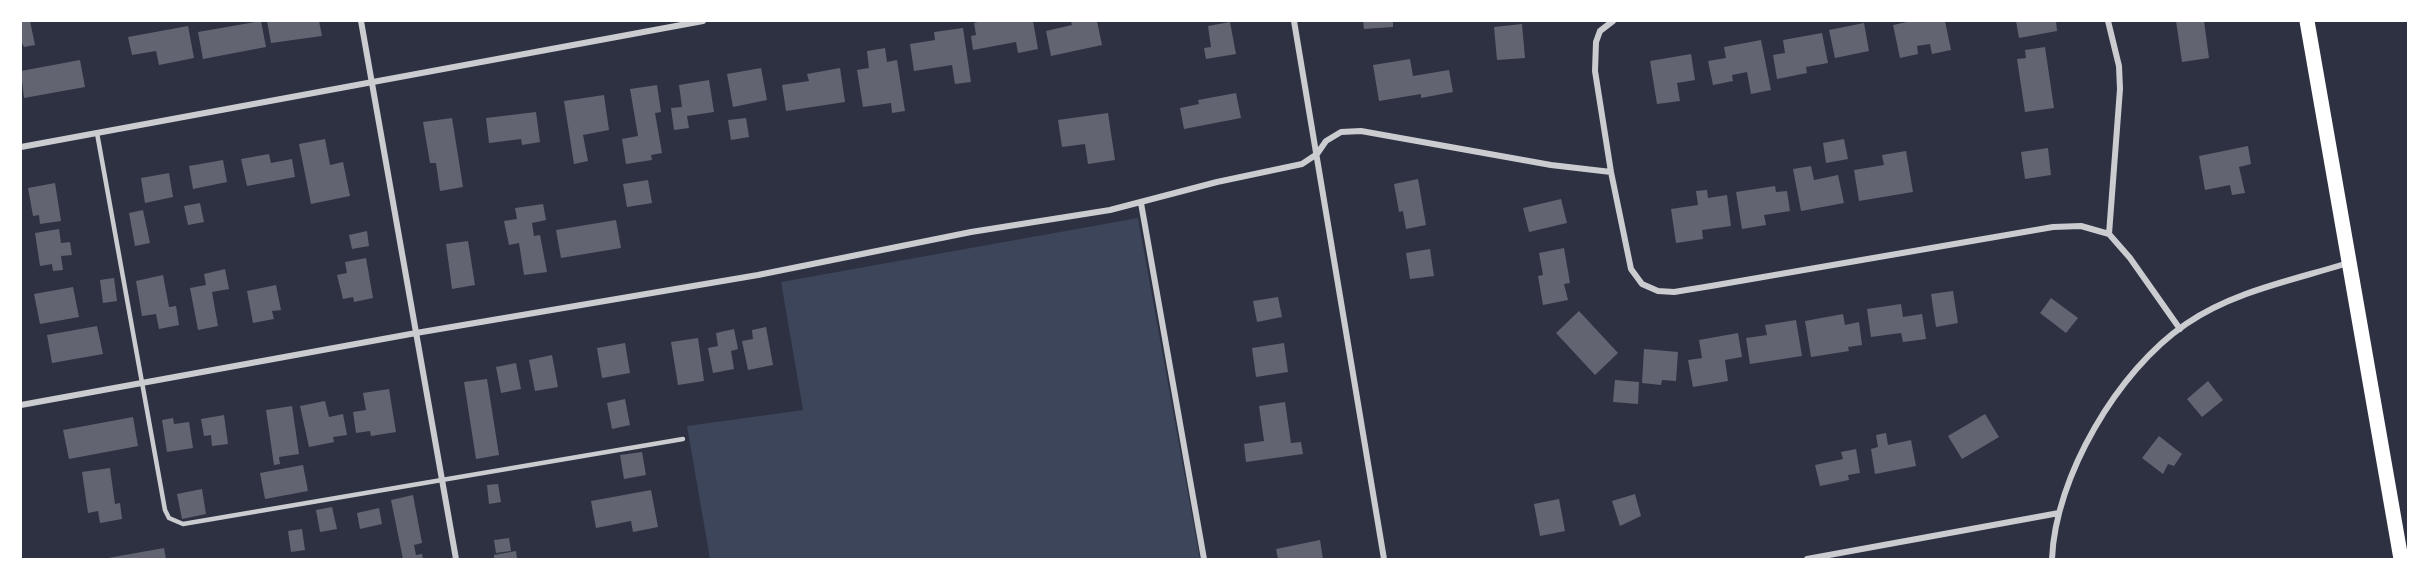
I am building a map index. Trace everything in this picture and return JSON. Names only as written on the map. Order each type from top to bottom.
[{"type":"main road","points":[[2307,21],[2401,559]]},
{"type":"street","points":[[361,21],[456,559]]},
{"type":"street","points":[[21,147],[703,21]]},
{"type":"street","points":[[1294,21],[1384,559]]},
{"type":"street","points":[[1613,21],[1600,31],[1594,54],[1594,71],[1611,172],[1631,269],[1642,284],[1658,291],[1674,292],[2053,227],[2081,226],[2109,234],[2130,258],[2180,329]]},
{"type":"street","points":[[2108,21],[2119,66],[2120,89],[2109,234]]},
{"type":"street","points":[[21,405],[416,333],[758,275],[960,234],[1141,203],[1217,182],[1302,164],[1317,154],[1326,141],[1341,132],[1360,131],[1551,165],[1611,172]]},
{"type":"street","points":[[1141,203],[1204,559]]},
{"type":"street","points":[[2052,559],[2061,501],[2081,456],[2104,413],[2153,352],[2180,329],[2220,306],[2260,288],[2349,263]]},
{"type":"street","points":[[1808,559],[2059,513]]},
{"type":"lane","points":[[97,134],[165,510],[169,518],[179,524],[683,439]]},
{"type":"shaded area","points":[[1138,218],[1200,559],[710,559],[687,426],[803,410],[781,282]]},
{"type":"building","points":[[21,21],[30,21],[35,45],[24,47],[21,41]]},
{"type":"building","points":[[261,21],[266,47],[203,59],[198,32]]},
{"type":"building","points":[[267,21],[319,21],[322,36],[271,43]]},
{"type":"building","points":[[1033,21],[1038,49],[1018,53],[1016,42],[973,50],[971,36],[976,35],[974,23]]},
{"type":"building","points":[[1071,21],[1097,21],[1102,45],[1051,56],[1046,31],[1072,25]]},
{"type":"building","points":[[1363,21],[1393,21],[1393,27],[1364,29]]},
{"type":"building","points":[[1912,21],[1945,21],[1951,50],[1932,54],[1930,44],[1917,46],[1918,54],[1900,58],[1893,25]]},
{"type":"building","points":[[2016,21],[2056,21],[2057,31],[2019,38]]},
{"type":"building","points":[[2176,21],[2204,21],[2209,58],[2182,62]]},
{"type":"building","points":[[1230,22],[1236,54],[1206,59],[1204,48],[1211,47],[1208,26]]},
{"type":"building","points":[[1864,23],[1869,51],[1835,58],[1829,30]]},
{"type":"building","points":[[1522,24],[1525,58],[1497,60],[1494,27]]},
{"type":"building","points":[[188,26],[194,58],[159,65],[156,51],[132,55],[128,37]]},
{"type":"building","points":[[963,28],[971,82],[955,84],[952,65],[914,71],[910,44],[935,40],[934,32]]},
{"type":"building","points":[[1822,33],[1828,63],[1806,67],[1807,73],[1777,79],[1773,55],[1785,53],[1783,40]]},
{"type":"building","points":[[1761,40],[1771,90],[1751,94],[1747,72],[1732,75],[1733,81],[1713,85],[1708,61],[1726,58],[1724,47]]},
{"type":"building","points":[[2045,47],[2054,108],[2025,112],[2017,59],[2026,58],[2025,50]]},
{"type":"building","points":[[885,48],[887,62],[897,60],[905,111],[892,113],[891,103],[863,107],[857,70],[869,68],[867,51]]},
{"type":"building","points":[[1691,54],[1695,80],[1677,83],[1680,101],[1657,104],[1650,61]]},
{"type":"building","points":[[1410,59],[1413,76],[1449,70],[1453,92],[1421,98],[1421,94],[1379,101],[1373,65]]},
{"type":"building","points":[[80,60],[85,87],[24,98],[21,71]]},
{"type":"building","points":[[761,68],[767,100],[733,107],[727,74]]},
{"type":"building","points":[[840,68],[845,102],[786,111],[782,85],[809,81],[807,74]]},
{"type":"building","points":[[709,80],[714,112],[687,116],[689,128],[674,130],[671,108],[682,107],[679,85]]},
{"type":"building","points":[[657,85],[661,112],[655,113],[662,153],[651,155],[652,160],[626,164],[622,139],[638,136],[630,89]]},
{"type":"building","points":[[1236,93],[1241,118],[1184,129],[1180,108],[1199,104],[1198,100]]},
{"type":"building","points":[[604,95],[609,130],[583,135],[588,161],[574,164],[564,101]]},
{"type":"building","points":[[536,112],[540,142],[522,145],[521,139],[489,143],[486,118]]},
{"type":"building","points":[[1108,113],[1115,160],[1088,164],[1085,144],[1062,147],[1058,120]]},
{"type":"building","points":[[452,118],[463,187],[440,191],[436,163],[430,163],[423,122]]},
{"type":"building","points":[[746,118],[749,137],[731,140],[728,120]]},
{"type":"building","points":[[325,139],[330,165],[343,162],[350,196],[311,204],[299,144]]},
{"type":"building","points":[[1844,139],[1848,159],[1826,163],[1823,143]]},
{"type":"building","points":[[2248,146],[2251,164],[2239,167],[2245,193],[2232,195],[2230,185],[2205,190],[2199,156]]},
{"type":"building","points":[[2048,148],[2051,175],[2025,179],[2021,152]]},
{"type":"building","points":[[1906,151],[1913,192],[1859,201],[1854,170],[1884,165],[1882,155]]},
{"type":"building","points":[[269,154],[271,163],[292,159],[295,177],[247,186],[241,159]]},
{"type":"building","points":[[223,160],[227,182],[193,189],[189,166]]},
{"type":"building","points":[[1811,166],[1814,180],[1838,175],[1844,203],[1801,211],[1793,169]]},
{"type":"building","points":[[169,173],[173,197],[145,203],[141,178]]},
{"type":"building","points":[[1418,179],[1426,225],[1406,229],[1403,211],[1399,212],[1394,184]]},
{"type":"building","points":[[648,180],[652,203],[627,207],[623,184]]},
{"type":"building","points":[[55,183],[61,221],[40,224],[39,215],[33,216],[28,188]]},
{"type":"building","points":[[1775,186],[1776,192],[1787,191],[1790,211],[1764,215],[1766,225],[1742,229],[1736,192]]},
{"type":"building","points":[[1707,190],[1708,198],[1727,195],[1731,226],[1702,230],[1703,239],[1676,243],[1671,209],[1698,205],[1696,191]]},
{"type":"building","points":[[1561,199],[1567,223],[1529,232],[1523,208]]},
{"type":"building","points":[[200,203],[204,222],[188,225],[184,206]]},
{"type":"building","points":[[543,204],[546,220],[532,223],[534,236],[540,235],[547,272],[524,275],[519,243],[509,245],[504,221],[517,219],[515,208]]},
{"type":"building","points":[[143,210],[150,243],[135,246],[129,213]]},
{"type":"building","points":[[616,220],[621,248],[561,258],[556,230]]},
{"type":"building","points":[[59,229],[61,243],[70,242],[72,255],[61,256],[63,270],[53,271],[52,264],[40,266],[35,233]]},
{"type":"building","points":[[367,231],[369,246],[352,249],[349,235]]},
{"type":"building","points":[[468,241],[475,285],[452,289],[446,244]]},
{"type":"building","points":[[1564,248],[1570,283],[1564,284],[1568,300],[1543,305],[1538,276],[1543,275],[1539,253]]},
{"type":"building","points":[[1430,249],[1434,276],[1410,279],[1406,253]]},
{"type":"building","points":[[366,258],[373,298],[354,302],[353,297],[343,299],[337,275],[347,273],[345,262]]},
{"type":"building","points":[[225,269],[229,289],[212,292],[218,326],[198,330],[190,288],[206,285],[204,274]]},
{"type":"building","points":[[163,275],[169,307],[176,306],[179,325],[159,329],[156,314],[142,316],[136,281]]},
{"type":"building","points":[[114,278],[117,301],[103,303],[100,280]]},
{"type":"building","points":[[276,285],[281,310],[272,311],[274,319],[253,323],[247,291]]},
{"type":"building","points":[[73,287],[79,317],[40,324],[34,294]]},
{"type":"building","points":[[1953,291],[1958,323],[1936,327],[1931,294]]},
{"type":"building","points":[[1278,297],[1282,317],[1257,322],[1253,301]]},
{"type":"building","points":[[2051,298],[2078,318],[2066,333],[2040,313]]},
{"type":"building","points":[[1901,304],[1903,317],[1922,314],[1926,339],[1903,342],[1901,333],[1871,337],[1867,309]]},
{"type":"building","points":[[1579,311],[1618,353],[1595,375],[1556,333]]},
{"type":"building","points":[[1843,314],[1845,325],[1859,322],[1862,345],[1848,347],[1849,351],[1811,357],[1805,321]]},
{"type":"building","points":[[1796,320],[1802,356],[1750,364],[1746,338],[1767,335],[1765,325]]},
{"type":"building","points":[[97,326],[103,354],[52,363],[47,335]]},
{"type":"building","points":[[766,327],[773,365],[748,370],[742,341],[753,339],[752,330]]},
{"type":"building","points":[[734,329],[738,349],[731,351],[734,369],[713,373],[708,348],[718,346],[716,333]]},
{"type":"building","points":[[1738,333],[1742,357],[1725,360],[1728,381],[1693,387],[1688,360],[1702,358],[1699,340]]},
{"type":"building","points":[[698,338],[704,381],[678,385],[671,342]]},
{"type":"building","points":[[625,343],[630,373],[602,378],[597,348]]},
{"type":"building","points":[[1284,343],[1288,372],[1256,377],[1252,348]]},
{"type":"building","points":[[1644,349],[1678,352],[1676,381],[1662,380],[1661,385],[1642,383]]},
{"type":"building","points":[[552,355],[558,387],[535,391],[529,360]]},
{"type":"building","points":[[516,363],[521,389],[501,393],[496,367]]},
{"type":"building","points":[[487,379],[499,455],[476,459],[464,382]]},
{"type":"building","points":[[1615,380],[1639,382],[1638,404],[1613,402]]},
{"type":"building","points":[[2208,381],[2223,400],[2202,417],[2187,399]]},
{"type":"building","points":[[389,389],[396,432],[371,436],[370,431],[356,433],[353,412],[366,410],[363,393]]},
{"type":"building","points":[[625,399],[630,425],[612,429],[607,403]]},
{"type":"building","points":[[325,401],[329,417],[343,414],[347,435],[333,437],[334,442],[309,447],[300,406]]},
{"type":"building","points":[[1285,402],[1291,443],[1301,442],[1303,454],[1246,462],[1244,444],[1264,441],[1259,406]]},
{"type":"building","points":[[292,406],[299,454],[279,457],[280,464],[274,465],[266,410]]},
{"type":"building","points":[[1985,414],[1999,437],[1962,459],[1948,436]]},
{"type":"building","points":[[224,415],[228,444],[212,446],[211,435],[204,436],[201,419]]},
{"type":"building","points":[[133,417],[138,446],[69,459],[63,430]]},
{"type":"building","points":[[173,418],[174,424],[189,422],[193,448],[167,452],[162,420]]},
{"type":"building","points":[[1886,433],[1888,445],[1911,440],[1916,466],[1875,474],[1871,449],[1878,447],[1876,435]]},
{"type":"building","points":[[2159,436],[2182,454],[2174,466],[2168,464],[2163,474],[2142,458]]},
{"type":"building","points":[[1856,449],[1860,473],[1848,475],[1849,480],[1820,486],[1815,465],[1843,459],[1841,452]]},
{"type":"building","points":[[642,452],[646,475],[624,479],[620,455]]},
{"type":"building","points":[[303,465],[308,491],[265,499],[260,473]]},
{"type":"building","points":[[110,468],[115,504],[120,503],[122,519],[100,523],[98,511],[88,513],[82,472]]},
{"type":"building","points":[[498,484],[501,502],[489,504],[487,485]]},
{"type":"building","points":[[202,489],[206,514],[182,519],[177,494]]},
{"type":"building","points":[[651,490],[658,527],[633,532],[631,521],[596,528],[591,501]]},
{"type":"building","points":[[1635,494],[1641,516],[1620,526],[1612,501]]},
{"type":"building","points":[[413,495],[422,543],[414,545],[416,555],[422,554],[423,559],[403,559],[391,500]]},
{"type":"building","points":[[1559,499],[1565,531],[1540,536],[1534,504]]},
{"type":"building","points":[[332,507],[337,529],[320,532],[316,510]]},
{"type":"building","points":[[379,508],[382,524],[360,529],[357,513]]},
{"type":"building","points":[[302,529],[305,550],[291,552],[288,531]]},
{"type":"building","points":[[509,538],[511,551],[496,553],[494,540]]},
{"type":"building","points":[[1320,540],[1323,559],[1278,559],[1276,549]]},
{"type":"building","points":[[164,548],[166,559],[108,559],[108,558]]},
{"type":"building","points":[[516,551],[517,559],[494,559],[494,555]]}]
